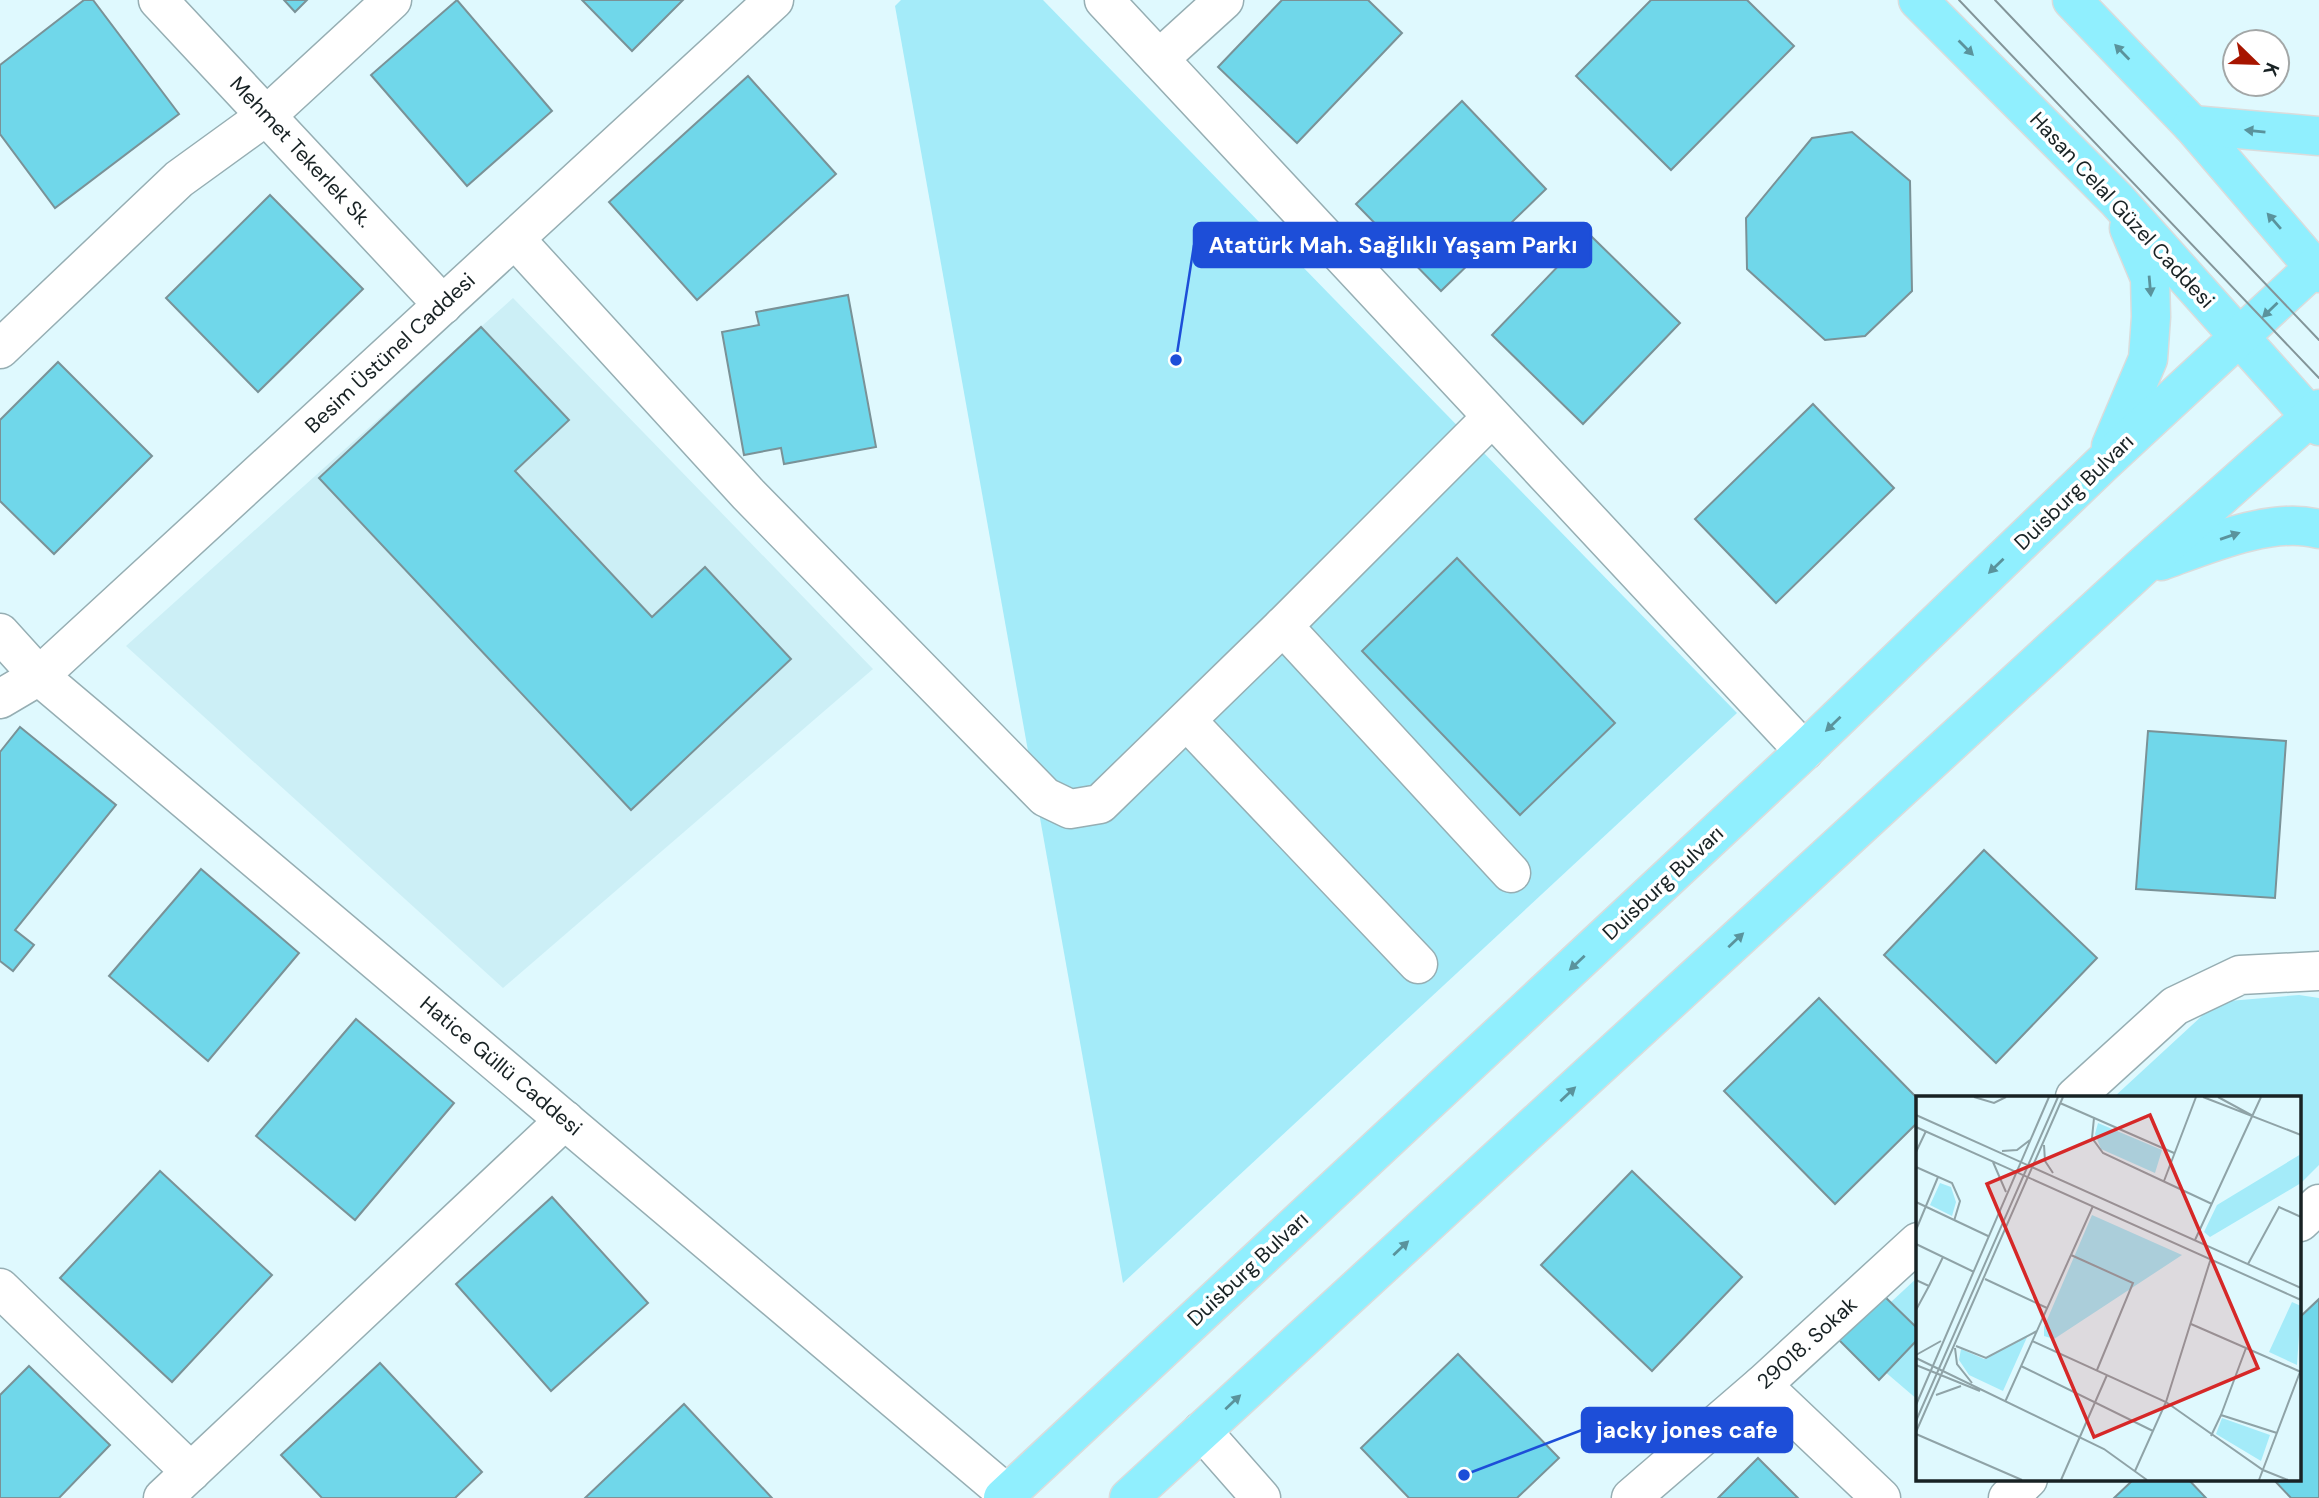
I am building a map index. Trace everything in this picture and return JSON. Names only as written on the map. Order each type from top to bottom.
[{"type":"main road","name":"Hasan Celal Güzel Caddesi","points":[[1918,0],[2117,200],[2240,338],[2316,417]]},
{"type":"main road","points":[[2072,0],[2192,125],[2317,267]]},
{"type":"main road","points":[[2192,125],[2319,136]]},
{"type":"main road","points":[[2102,464],[2148,359],[2151,317],[2150,278],[2117,200]]},
{"type":"main road","name":"Duisburg Bulvarı","points":[[1005,1496],[1804,751],[2102,464],[2317,267]]},
{"type":"main road","points":[[1129,1498],[2142,567],[2316,417]]},
{"type":"main road","points":[[2142,567],[2246,531],[2307,526],[2319,530]]},
{"type":"street","name":"Mehmet Tekerlek Sk.","points":[[158,0],[443,305]]},
{"type":"street","points":[[0,349],[179,179],[267,116],[393,0]]},
{"type":"street","name":"Besim Üstünel Caddesi","points":[[0,699],[39,676],[774,0]]},
{"type":"street","points":[[1104,0],[1804,751]]},
{"type":"street","points":[[1159,59],[1224,0]]},
{"type":"street","points":[[514,239],[748,494],[1045,797],[1070,809],[1100,804],[1492,417]]},
{"type":"street","points":[[1283,626],[1511,873]]},
{"type":"street","name":"Hatice Güllü Caddesi","points":[[0,633],[39,676],[1005,1496]]},
{"type":"street","points":[[1186,721],[1418,964]]},
{"type":"street","points":[[2077,1096],[2175,1006],[2240,975],[2319,971]]},
{"type":"street","points":[[163,1498],[565,1120]]},
{"type":"street","points":[[2302,1220],[2319,1204]]},
{"type":"street","name":"29018. Sokak","points":[[1631,1498],[1762,1385],[1916,1244]]},
{"type":"street","points":[[0,1288],[191,1472]]},
{"type":"street","points":[[1762,1385],[1881,1498]]},
{"type":"street","points":[[1202,1431],[1261,1498]]},
{"type":"street","points":[[2008,1498],[2027,1480]]},
{"type":"shaded area","points":[[901,0],[1043,0],[1737,713],[1123,1283],[895,6]]},
{"type":"shaded area","points":[[513,298],[873,669],[503,988],[126,646]]},
{"type":"shaded area","points":[[2299,995],[2319,998],[2319,1165],[2302,1182],[2302,1096],[2115,1096],[2217,1002]]},
{"type":"shaded area","points":[[1916,1279],[1916,1398],[1849,1341]]},
{"type":"building","points":[[84,0],[93,0],[179,114],[55,208],[0,134],[0,65]]},
{"type":"building","points":[[284,0],[307,0],[295,12]]},
{"type":"building","points":[[457,0],[552,111],[467,186],[371,75]]},
{"type":"building","points":[[582,0],[683,0],[632,51]]},
{"type":"building","points":[[1282,0],[1368,0],[1402,33],[1297,143],[1218,67]]},
{"type":"building","points":[[1651,0],[1747,0],[1794,46],[1671,170],[1576,76]]},
{"type":"building","points":[[748,76],[836,174],[697,300],[609,202]]},
{"type":"building","points":[[1462,101],[1546,189],[1441,291],[1356,204]]},
{"type":"building","points":[[1852,132],[1910,181],[1912,291],[1865,336],[1825,340],[1747,269],[1746,218],[1812,138]]},
{"type":"building","points":[[270,195],[363,289],[258,392],[166,298]]},
{"type":"building","points":[[1589,234],[1680,323],[1583,424],[1492,335]]},
{"type":"building","points":[[848,295],[876,447],[784,464],[781,448],[744,455],[722,332],[759,325],[756,312]]},
{"type":"building","points":[[481,327],[569,420],[515,471],[652,617],[705,567],[791,659],[631,810],[319,478]]},
{"type":"building","points":[[58,362],[152,456],[54,554],[0,501],[0,420]]},
{"type":"building","points":[[1813,404],[1894,488],[1776,603],[1695,519]]},
{"type":"building","points":[[1457,558],[1615,723],[1520,815],[1362,651]]},
{"type":"building","points":[[20,727],[116,805],[15,930],[34,945],[13,971],[0,961],[0,752]]},
{"type":"building","points":[[2148,731],[2286,741],[2275,898],[2136,889]]},
{"type":"building","points":[[1984,850],[2097,958],[1996,1063],[1884,955]]},
{"type":"building","points":[[201,869],[299,953],[208,1061],[109,976]]},
{"type":"building","points":[[1819,998],[1916,1097],[1916,1124],[1835,1204],[1724,1091]]},
{"type":"building","points":[[356,1019],[454,1103],[355,1220],[256,1136]]},
{"type":"building","points":[[160,1171],[272,1275],[172,1382],[60,1278]]},
{"type":"building","points":[[1632,1171],[1742,1277],[1652,1371],[1541,1265]]},
{"type":"building","points":[[552,1197],[648,1303],[551,1391],[456,1284]]},
{"type":"building","points":[[1881,1293],[1916,1327],[1916,1341],[1879,1380],[1837,1338]]},
{"type":"building","points":[[2319,1299],[2319,1498],[2291,1498],[2274,1480],[2302,1480],[2302,1315]]},
{"type":"building","points":[[1458,1354],[1559,1458],[1517,1498],[1409,1498],[1361,1448]]},
{"type":"building","points":[[380,1363],[482,1472],[455,1498],[322,1498],[281,1455]]},
{"type":"building","points":[[29,1366],[110,1445],[59,1498],[0,1498],[0,1395]]},
{"type":"building","points":[[684,1404],[772,1498],[585,1498]]},
{"type":"building","points":[[1758,1458],[1798,1498],[1718,1498]]},
{"type":"building","points":[[2133,1480],[2189,1480],[2206,1498],[2114,1498]]},
{"type":"tram line","points":[[1959,0],[2319,378]]},
{"type":"tram line","points":[[1995,0],[2319,340]]},
{"type":"place","name":"Atatürk Mah. Sağlıklı Yaşam Parkı","points":[[1176,360]]},
{"type":"place","name":"jacky jones cafe","points":[[1464,1475]]}]
